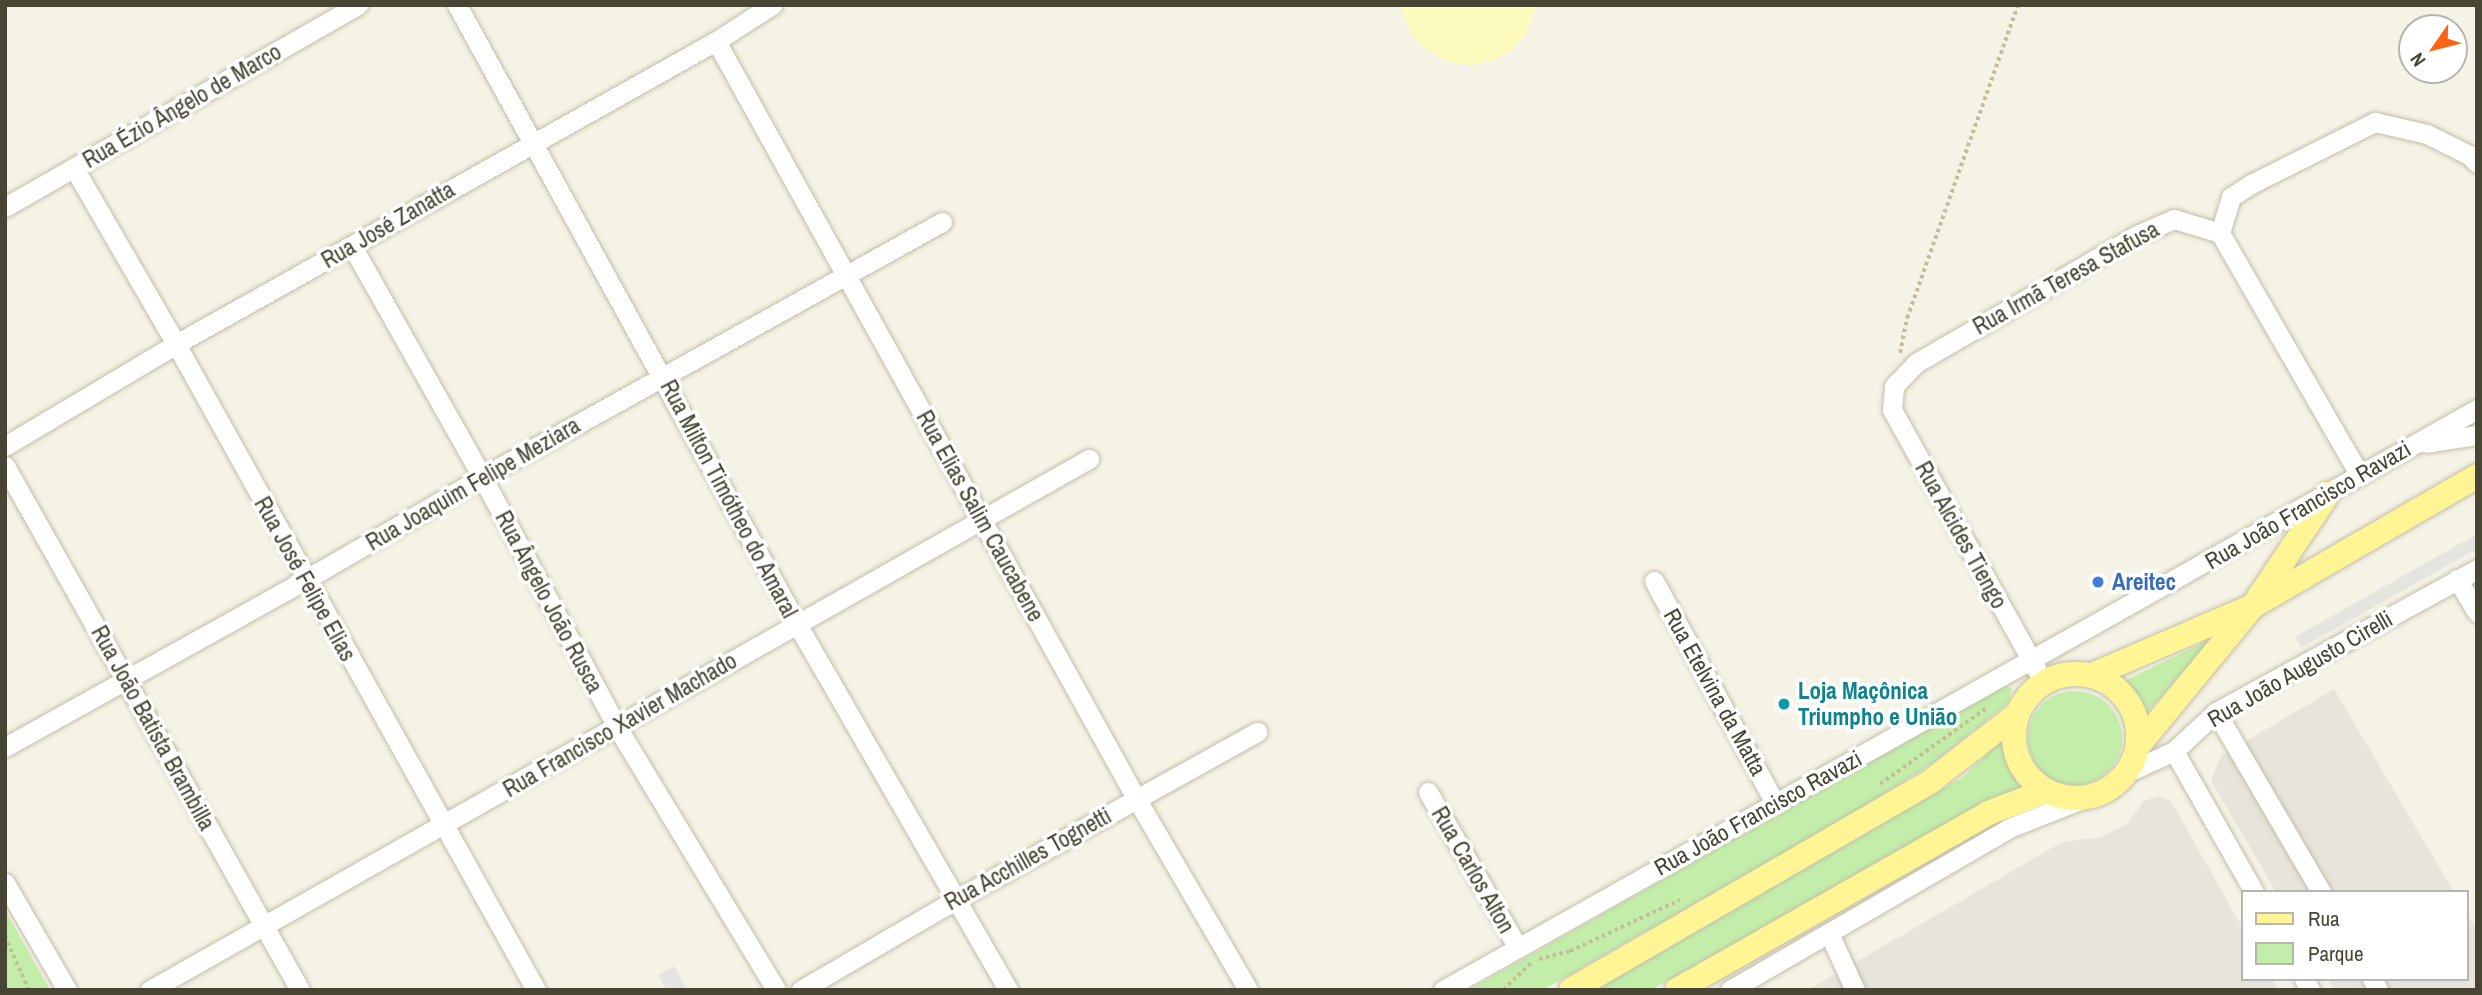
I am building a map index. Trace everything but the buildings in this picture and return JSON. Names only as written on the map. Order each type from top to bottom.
[{"type":"main road","points":[[2328,494],[2253,606],[2138,746],[2126,773],[2112,787],[2080,800],[2046,791],[2029,777],[2018,758],[2013,737],[2017,715],[2037,671],[2061,675],[2092,675],[2253,606],[2477,476]]},
{"type":"main road","points":[[2092,675],[2108,682],[2123,694],[2133,709],[2138,727],[2138,746]]},
{"type":"main road","points":[[1571,990],[1931,781],[2017,715]]},
{"type":"main road","points":[[1677,990],[1989,813],[2046,791]]},
{"type":"street","name":"Rua Ézio Ângelo de Marco","points":[[5,207],[358,5]]},
{"type":"street","name":"Rua Milton Timótheo do Amaral","points":[[457,5],[663,376],[796,624],[1008,990]]},
{"type":"street","name":"Rua José Zanatta","points":[[5,446],[176,344],[533,141],[716,41],[772,5]]},
{"type":"street","name":"Rua Elias Salim Caucabene","points":[[716,41],[1136,798],[1248,990]]},
{"type":"street","points":[[2360,475],[2220,233],[2231,197],[2251,184],[2375,122],[2427,134],[2469,155],[2477,163]]},
{"type":"street","name":"Rua José Felipe Elias","points":[[74,168],[176,344],[305,580],[536,990]]},
{"type":"street","name":"Rua Irmã Teresa Stafusa","points":[[1894,386],[1916,362],[2135,236],[2174,219],[2220,233]]},
{"type":"street","name":"Rua Joaquim Felipe Meziara","points":[[5,747],[305,580],[482,477],[942,222]]},
{"type":"street","name":"Rua Ângelo João Rusca","points":[[352,246],[482,477],[617,727],[776,990]]},
{"type":"street","name":"Rua Alcides Tiengo","points":[[1894,386],[1892,410],[2037,671]]},
{"type":"street","name":"Rua João Francisco Ravazi","points":[[1443,990],[1775,803],[2037,671],[2360,475],[2477,410]]},
{"type":"street","points":[[2414,444],[2477,435]]},
{"type":"street","name":"Rua Francisco Xavier Machado","points":[[150,990],[1089,459]]},
{"type":"street","name":"Rua João Batista Brambilla","points":[[5,466],[299,990]]},
{"type":"street","name":"Rua João Augusto Cirelli","points":[[2126,773],[2174,751],[2216,712],[2477,569]]},
{"type":"street","points":[[2457,579],[2477,612]]},
{"type":"street","name":"Rua Etelvina da Matta","points":[[1654,581],[1775,803]]},
{"type":"street","points":[[2216,712],[2320,890]]},
{"type":"street","name":"Rua Acchilles Tognetti","points":[[801,990],[955,900],[1257,732]]},
{"type":"street","points":[[2174,751],[2253,890]]},
{"type":"street","name":"Rua Carlos Alton","points":[[1428,792],[1518,948]]},
{"type":"street","points":[[1730,990],[2009,828],[2080,800]]},
{"type":"street","points":[[5,883],[67,990]]},
{"type":"street","points":[[1829,933],[1855,990]]},
{"type":"path","points":[[1894,386],[1907,318],[2018,5]]},
{"type":"path","points":[[1876,786],[1991,705]]},
{"type":"path","points":[[1503,990],[1534,960],[1570,951],[1686,897]]},
{"type":"path","points":[[5,936],[29,990]]},
{"type":"shaded area","points":[[2477,534],[2477,549],[2301,648],[2295,637]]},
{"type":"shaded area","points":[[2334,689],[2453,890],[2275,890],[2211,781],[2221,756]]},
{"type":"shaded area","points":[[2158,796],[2171,801],[2240,923],[2240,981],[2273,981],[2278,990],[1808,990],[2062,842],[2101,837],[2127,824],[2144,801]]},
{"type":"shaded area","points":[[2468,915],[2477,930],[2477,990],[2334,990],[2329,981],[2468,981]]},
{"type":"shaded area","points":[[674,966],[687,990],[667,990],[658,975]]},
{"type":"green space","points":[[2207,641],[2209,644],[2146,713],[2126,680]]},
{"type":"green space","points":[[2005,685],[2012,689],[2009,702],[1937,760],[1859,810],[1543,990],[1469,990]]},
{"type":"green space","points":[[2075,691],[2093,695],[2108,705],[2118,720],[2122,738],[2118,756],[2108,771],[2093,781],[2075,785],[2057,781],[2042,771],[2032,756],[2028,738],[2032,720],[2042,705],[2057,695]]},
{"type":"green space","points":[[2000,741],[2004,743],[2020,790],[2005,794],[1651,990],[1596,990],[1963,777]]},
{"type":"green space","points":[[5,910],[50,990],[5,990]]},
{"type":"sand","points":[[1400,5],[1537,5],[1527,33],[1512,50],[1492,61],[1470,65],[1448,61],[1428,51],[1412,35]]},
{"type":"place","name":"Areitec","points":[[2098,582]]},
{"type":"place","name":"Loja Maçônica Triumpho e União","points":[[1784,704]]}]
